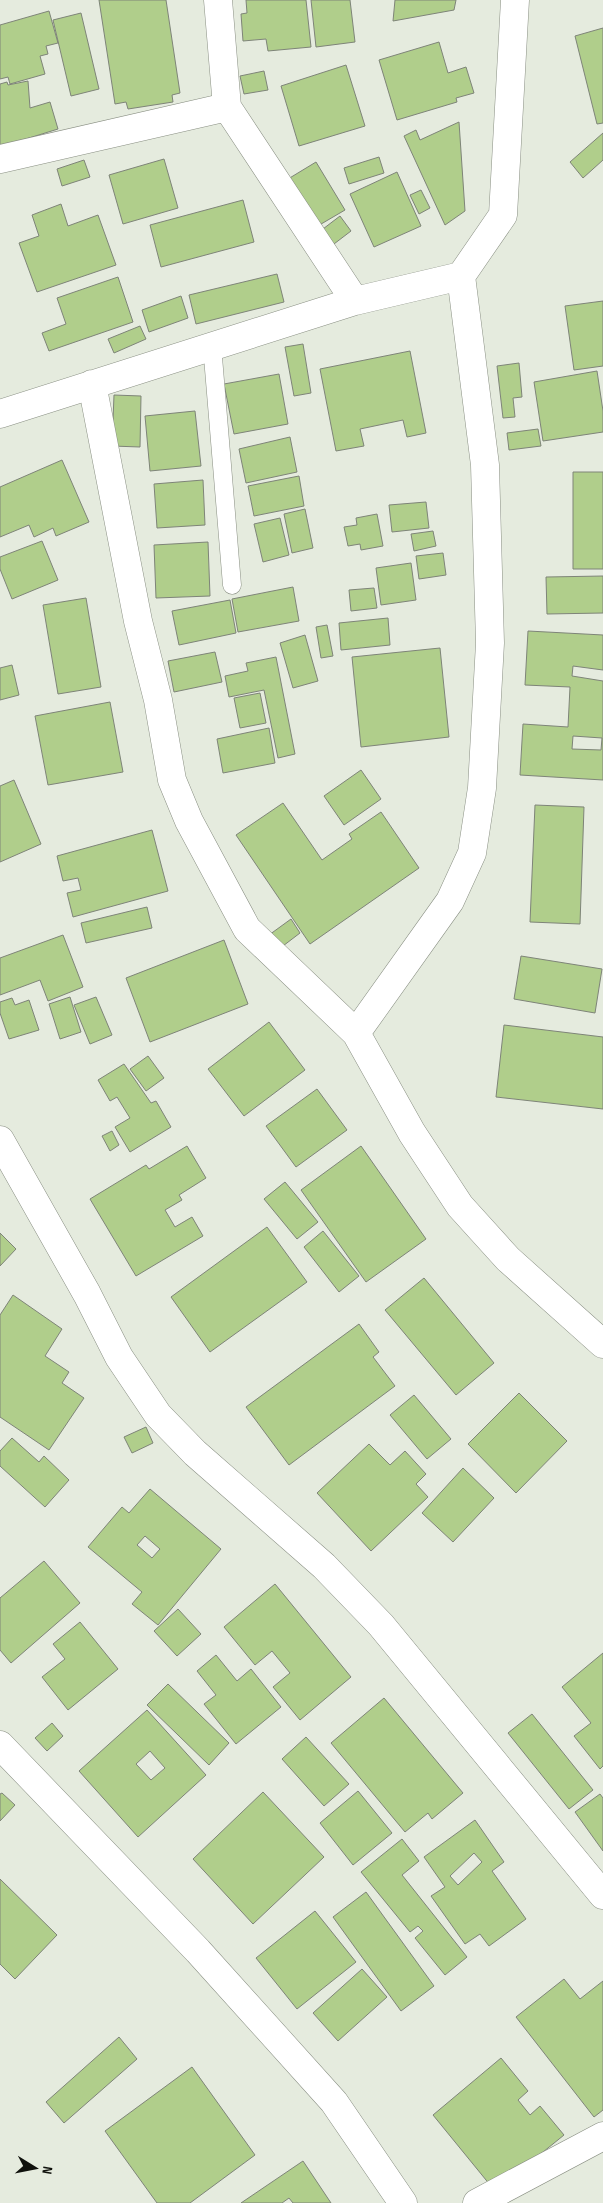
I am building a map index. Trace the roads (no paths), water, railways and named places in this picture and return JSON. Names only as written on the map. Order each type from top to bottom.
[{"type":"street","points":[[218,0],[227,106],[355,301]]},
{"type":"street","points":[[356,1033],[450,901],[472,854],[482,788],[490,643],[486,483],[461,276],[503,215],[521,2]]},
{"type":"street","points":[[0,160],[227,106]]},
{"type":"street","points":[[0,414],[355,301],[461,276]]},
{"type":"street","points":[[92,384],[138,621],[158,700],[172,780],[189,821],[247,929],[356,1033],[412,1133],[460,1206],[508,1258],[603,1344]]},
{"type":"street","points":[[0,1140],[87,1294],[119,1357],[158,1415],[195,1453],[324,1566],[381,1626],[603,1895]]},
{"type":"street","points":[[0,1745],[198,1951],[334,2102],[403,2203]]},
{"type":"street","points":[[477,2203],[603,2136]]},
{"type":"lane","points":[[212,345],[232,584]]}]
